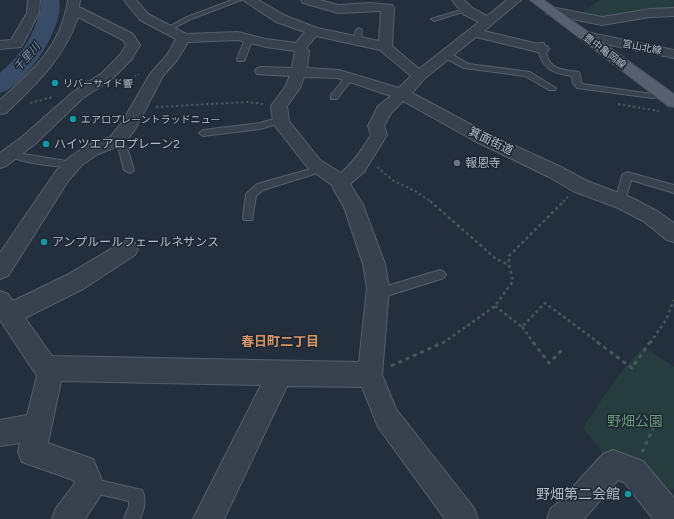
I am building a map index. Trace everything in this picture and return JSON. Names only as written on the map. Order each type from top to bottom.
[{"type":"main road","name":"豊中亀岡線","points":[[536,0],[669,98]]},
{"type":"street","points":[[0,57],[5,45],[16,44],[33,14],[34,0]]},
{"type":"street","points":[[130,0],[144,17],[184,38],[238,36],[266,43],[299,48]]},
{"type":"street","points":[[249,0],[281,19],[313,31],[358,35],[385,47],[419,76]]},
{"type":"street","points":[[307,0],[338,9],[369,7],[388,8],[385,47]]},
{"type":"street","points":[[340,181],[346,179],[364,158],[379,135],[376,126],[384,110],[419,76],[515,0]]},
{"type":"street","points":[[0,109],[29,82],[52,55],[65,34],[74,5],[128,37],[134,45],[108,76],[78,94],[29,140],[0,162]]},
{"type":"street","points":[[462,5],[469,14],[489,21]]},
{"type":"street","points":[[551,11],[602,20],[650,13],[674,12]]},
{"type":"street","points":[[299,48],[313,31]]},
{"type":"street","points":[[474,33],[541,47]]},
{"type":"street","name":"宮山北線","points":[[586,36],[674,54]]},
{"type":"street","points":[[0,270],[62,176],[92,150],[116,141],[130,123],[157,74],[172,57],[184,38]]},
{"type":"street","points":[[299,48],[302,51],[299,72],[280,113],[314,164],[340,181],[344,192],[353,205],[374,264],[378,288],[370,375],[387,418],[463,519]]},
{"type":"street","name":"箕面街道","points":[[262,71],[339,74],[402,94],[479,136],[555,172],[580,186],[650,216],[674,234]]},
{"type":"street","points":[[113,252],[75,282],[5,308],[46,368],[370,375]]},
{"type":"street","points":[[51,368],[32,452],[83,469],[90,486],[67,519]]},
{"type":"street","points":[[208,519],[280,373]]},
{"type":"street","points":[[0,433],[38,427]]},
{"type":"street","points":[[562,519],[569,514],[613,464],[633,471],[672,519]]},
{"type":"lane","points":[[168,30],[189,18],[238,0]]},
{"type":"lane","points":[[434,19],[462,5]]},
{"type":"lane","points":[[240,59],[249,39]]},
{"type":"lane","points":[[541,47],[548,65],[552,69],[576,74],[576,83],[580,86],[669,98]]},
{"type":"lane","points":[[446,55],[467,66],[527,74],[552,88]]},
{"type":"lane","points":[[334,97],[349,78]]},
{"type":"lane","points":[[203,133],[260,126],[280,113]]},
{"type":"lane","points":[[116,141],[122,149],[129,170]]},
{"type":"lane","points":[[12,153],[22,157],[73,165]]},
{"type":"lane","points":[[248,217],[251,194],[260,187],[321,169]]},
{"type":"lane","points":[[620,202],[626,175],[674,189]]},
{"type":"lane","points":[[377,294],[440,275]]},
{"type":"lane","points":[[90,486],[137,495],[137,506],[132,519]]},
{"type":"path","points":[[123,82],[161,61],[172,57]]},
{"type":"path","points":[[23,104],[45,99],[78,88],[86,90]]},
{"type":"path","points":[[130,123],[150,108],[247,102],[280,113]]},
{"type":"path","points":[[364,158],[394,181],[417,192],[495,258],[509,265]]},
{"type":"path","points":[[370,375],[443,343],[495,306],[513,281],[509,265],[509,256],[580,186]]},
{"type":"path","points":[[522,327],[545,303],[632,368],[666,320],[674,300]]},
{"type":"path","points":[[495,306],[522,327],[549,363],[562,350]]},
{"type":"path","points":[[633,471],[658,418]]},
{"type":"green space","points":[[600,0],[674,0],[674,9],[607,17],[580,14]]},
{"type":"green space","name":"野畑公園","points":[[644,347],[674,367],[674,488],[664,498],[606,457],[583,428],[619,375]]},
{"type":"waterway","name":"千里川","points":[[0,86],[36,48],[45,29],[50,12],[50,0]]},
{"type":"place","name":"リバーサイド響","points":[[55,83]]},
{"type":"place","name":"エアロプレーントラッドニュー","points":[[73,119]]},
{"type":"place","name":"ハイツエアロプレーン2","points":[[46,144]]},
{"type":"place","name":"報恩寺","points":[[457,163]]},
{"type":"place","name":"アンプルールフェールネサンス","points":[[44,242]]},
{"type":"place","name":"野畑第二会館","points":[[628,494]]},
{"type":"district","name":"春日町二丁目","points":[[280,341]]}]
